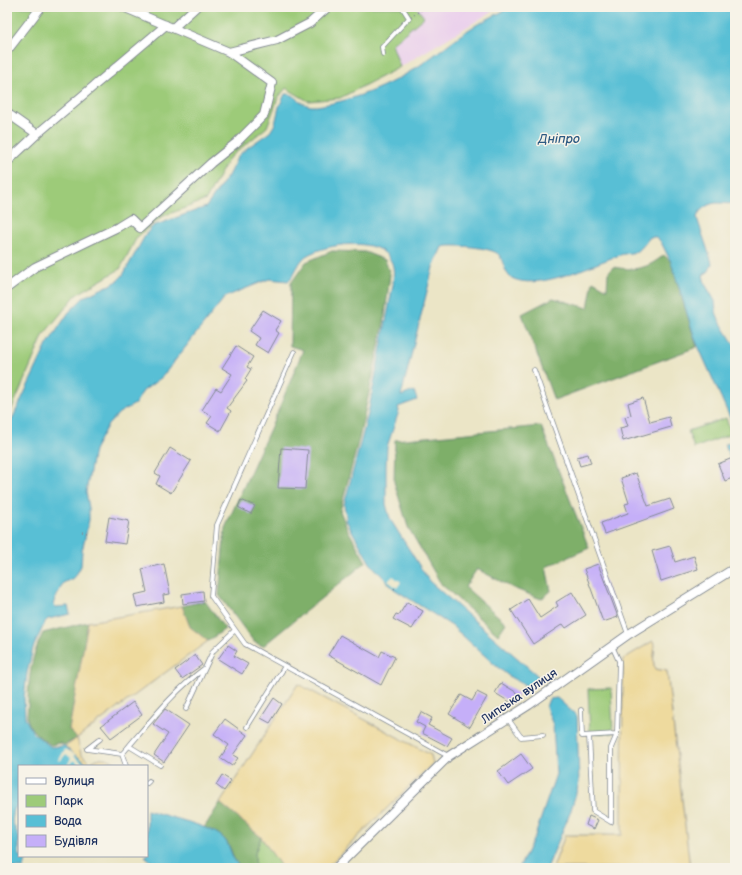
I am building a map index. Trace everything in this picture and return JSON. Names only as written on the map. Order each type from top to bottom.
[{"type":"street","points":[[7,51],[41,7]]},
{"type":"street","points":[[7,288],[35,267],[131,220],[140,228],[211,163],[236,143],[264,115],[272,83],[229,52],[124,7]]},
{"type":"street","points":[[7,162],[37,134],[170,26],[196,7]]},
{"type":"street","points":[[229,52],[276,40],[310,24],[328,7]]},
{"type":"street","points":[[7,113],[37,134]]},
{"type":"street","name":"Липська вулиця","points":[[336,868],[449,756],[508,720],[629,634],[735,568]]},
{"type":"lane","points":[[383,54],[382,47],[409,18],[402,7]]},
{"type":"lane","points":[[294,352],[217,525],[210,596],[245,644],[449,756]]},
{"type":"lane","points":[[534,370],[629,634]]},
{"type":"lane","points":[[186,709],[213,650],[235,630]]},
{"type":"lane","points":[[589,736],[593,811],[611,822],[611,748],[617,734],[619,661],[612,646]]},
{"type":"lane","points":[[247,727],[285,666]]},
{"type":"lane","points":[[122,754],[171,697],[186,682],[205,668]]},
{"type":"lane","points":[[581,710],[582,736],[617,734]]},
{"type":"lane","points":[[508,720],[521,737],[543,735]]},
{"type":"lane","points":[[100,739],[87,749],[122,754]]},
{"type":"lane","points":[[129,746],[160,765]]},
{"type":"lane","points":[[122,754],[126,765]]},
{"type":"path","points":[[409,18],[421,10],[420,7]]},
{"type":"path","points":[[82,532],[87,533]]},
{"type":"shaded area","points":[[416,7],[500,7],[400,67],[392,44],[424,17]]},
{"type":"green space","points":[[7,7],[416,7],[424,17],[392,44],[400,67],[340,98],[308,101],[286,88],[278,98],[267,127],[229,158],[206,200],[161,217],[137,237],[120,269],[76,295],[44,334],[7,420]]},
{"type":"green space","points":[[332,251],[365,252],[385,260],[390,274],[384,323],[359,439],[340,511],[348,530],[366,562],[263,646],[254,642],[219,595],[225,528],[278,411],[303,350],[290,346],[291,283],[306,262]]},
{"type":"green space","points":[[664,255],[671,262],[697,347],[554,400],[522,314],[553,298],[588,308],[593,281],[607,289],[608,273],[613,267],[628,269],[640,268],[658,260]]},
{"type":"green space","points":[[726,418],[731,434],[694,448],[688,431]]},
{"type":"green space","points":[[541,426],[589,548],[546,567],[551,591],[541,599],[513,588],[477,569],[465,587],[506,623],[498,635],[441,584],[408,527],[394,482],[395,440]]},
{"type":"green space","points":[[205,601],[225,629],[208,641],[190,627],[182,606]]},
{"type":"green space","points":[[88,622],[69,730],[77,738],[65,745],[59,743],[51,745],[34,732],[27,719],[33,659],[43,633]]},
{"type":"green space","points":[[611,688],[613,733],[590,734],[588,689]]},
{"type":"green space","points":[[220,803],[261,837],[255,853],[255,868],[247,868],[238,865],[228,844],[223,838],[204,828]]},
{"type":"green space","points":[[261,837],[282,868],[255,868],[255,853]]},
{"type":"sand","points":[[182,606],[190,627],[208,641],[77,738],[69,730],[88,622]]},
{"type":"sand","points":[[653,641],[655,669],[667,671],[690,868],[553,868],[565,835],[622,835],[623,659]]},
{"type":"sand","points":[[298,684],[431,755],[433,763],[326,868],[282,868],[261,837],[220,803]]},
{"type":"sand","points":[[77,738],[81,754],[90,763],[94,760],[105,758],[118,765],[89,765],[65,747]]},
{"type":"water","name":"Дніпро","points":[[511,7],[735,7],[735,202],[729,204],[716,203],[709,205],[702,209],[697,218],[712,263],[709,271],[703,275],[705,284],[715,301],[716,312],[719,320],[735,346],[735,429],[695,339],[671,262],[661,242],[656,237],[650,237],[636,252],[619,255],[563,276],[534,282],[521,281],[510,277],[506,272],[501,258],[495,252],[471,247],[442,247],[433,267],[401,396],[414,391],[417,400],[398,407],[399,411],[387,447],[386,504],[390,519],[429,581],[538,676],[535,684],[527,686],[510,677],[495,665],[452,626],[394,589],[370,563],[347,522],[344,505],[368,414],[393,285],[393,267],[391,261],[385,253],[364,245],[338,245],[326,248],[306,256],[288,281],[269,279],[225,297],[162,377],[143,391],[135,404],[119,413],[107,426],[94,450],[86,492],[89,508],[89,520],[82,551],[81,566],[75,577],[63,583],[53,604],[56,607],[68,606],[70,614],[48,619],[45,622],[33,648],[27,673],[24,698],[25,718],[33,733],[51,747],[64,746],[89,765],[18,765],[18,803],[14,810],[12,821],[18,835],[18,857],[27,857],[24,868],[7,868],[7,430],[47,345],[69,312],[84,297],[116,282],[123,275],[146,234],[153,226],[206,207],[228,176],[238,156],[270,132],[275,124],[279,107],[285,94],[289,94],[311,106],[346,100],[361,95],[401,77],[471,28]]},
{"type":"water","points":[[731,442],[735,454],[729,456],[725,445]]},
{"type":"water","points":[[557,698],[577,716],[579,783],[570,813],[547,868],[519,868],[535,836],[556,774],[553,725],[546,707],[549,699]]},
{"type":"water","points":[[148,810],[215,832],[225,840],[235,861],[243,868],[159,868],[146,857],[148,857]]},
{"type":"pier","points":[[393,576],[401,582],[397,588],[388,581]]},
{"type":"pier","points":[[65,749],[76,754],[74,756],[85,765],[80,765],[74,760],[69,765],[68,764],[71,758],[66,754],[60,761],[59,760]]},
{"type":"building","points":[[263,310],[281,321],[275,330],[279,333],[268,353],[255,345],[259,338],[249,331]]},
{"type":"building","points":[[236,346],[253,357],[247,367],[251,369],[245,379],[247,381],[227,408],[231,411],[220,431],[207,423],[212,416],[202,410],[216,388],[221,391],[232,374],[222,368]]},
{"type":"building","points":[[643,398],[650,422],[669,417],[671,427],[623,441],[620,428],[628,426],[625,417],[631,415],[628,403]]},
{"type":"building","points":[[170,448],[191,461],[171,493],[156,484],[160,476],[155,473]]},
{"type":"building","points":[[281,448],[308,450],[305,489],[278,488]]},
{"type":"building","points":[[588,454],[591,463],[580,466],[577,457]]},
{"type":"building","points":[[735,457],[735,477],[725,481],[718,464]]},
{"type":"building","points":[[636,473],[648,506],[670,499],[674,509],[605,534],[601,523],[628,513],[625,504],[629,503],[621,478]]},
{"type":"building","points":[[241,500],[255,506],[251,514],[238,507]]},
{"type":"building","points":[[109,517],[129,521],[125,544],[105,541]]},
{"type":"building","points":[[670,546],[675,562],[694,556],[698,569],[661,581],[652,551]]},
{"type":"building","points":[[164,564],[170,594],[163,595],[164,602],[137,607],[134,595],[147,592],[142,569]]},
{"type":"building","points":[[598,564],[618,617],[603,622],[584,569]]},
{"type":"building","points":[[203,591],[204,601],[183,604],[182,594]]},
{"type":"building","points":[[572,592],[586,615],[566,628],[563,624],[533,644],[511,610],[528,599],[540,618],[558,606],[556,602]]},
{"type":"building","points":[[407,602],[423,611],[412,629],[393,619],[396,614],[399,615]]},
{"type":"building","points":[[340,635],[379,657],[382,651],[395,657],[381,685],[328,655]]},
{"type":"building","points":[[228,645],[237,651],[234,656],[248,664],[242,674],[218,659]]},
{"type":"building","points":[[195,655],[202,665],[182,679],[175,670]]},
{"type":"building","points":[[501,683],[519,694],[513,704],[495,693]]},
{"type":"building","points":[[477,692],[487,697],[470,727],[449,714],[461,695],[472,701]]},
{"type":"building","points":[[274,698],[282,704],[270,723],[261,718]]},
{"type":"building","points":[[133,702],[142,715],[111,738],[101,726]]},
{"type":"building","points":[[165,709],[189,725],[164,762],[154,755],[168,734],[153,724]]},
{"type":"building","points":[[421,712],[432,718],[428,725],[452,738],[447,746],[422,733],[425,727],[416,722]]},
{"type":"building","points":[[225,719],[247,735],[233,755],[238,758],[232,766],[220,758],[229,745],[214,734]]},
{"type":"building","points":[[521,754],[532,769],[508,785],[498,771]]},
{"type":"building","points":[[222,775],[231,781],[224,791],[216,785]]},
{"type":"building","points":[[589,816],[598,820],[594,829],[586,825]]}]
